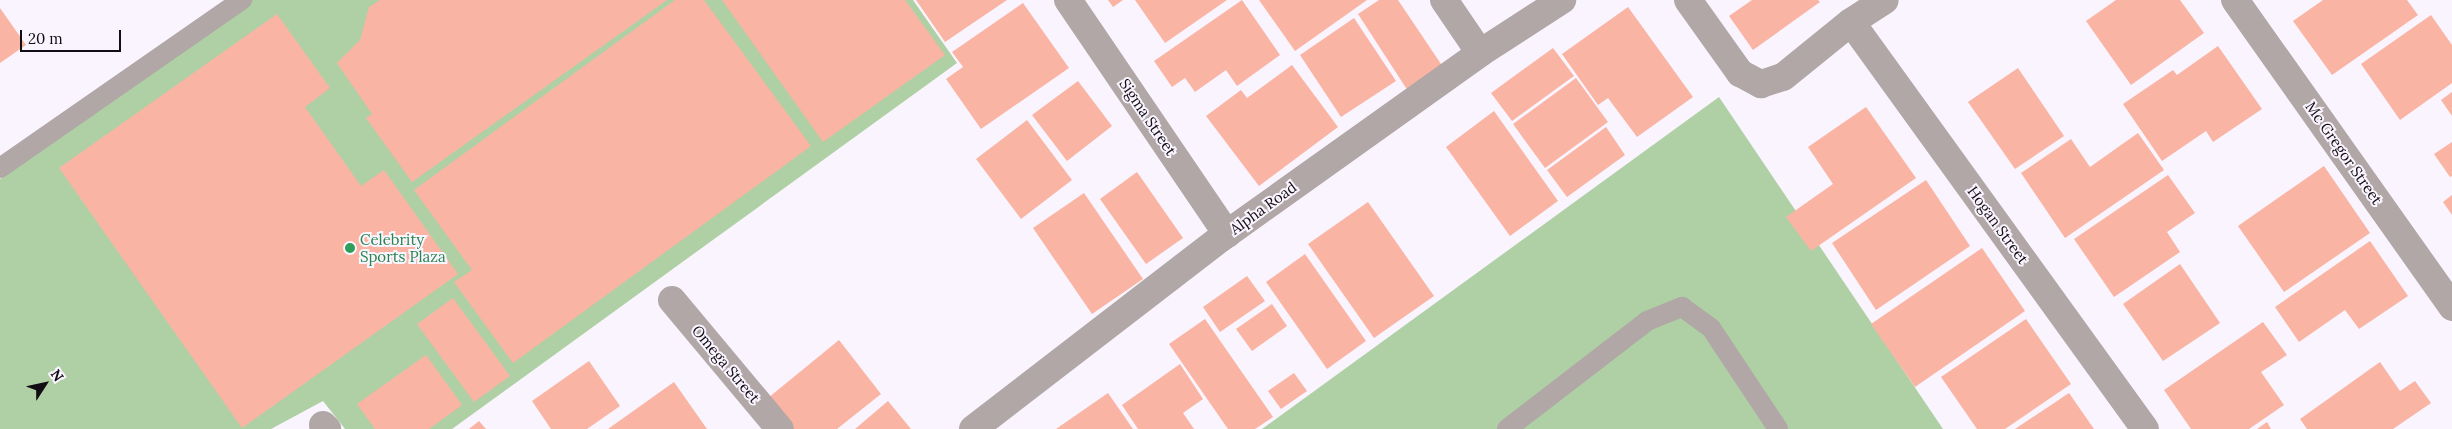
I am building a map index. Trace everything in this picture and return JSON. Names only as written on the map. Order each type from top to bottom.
[{"type":"street","name":"Sigma Street","points":[[1068,0],[1227,234]]},
{"type":"street","points":[[1444,0],[1480,53]]},
{"type":"street","name":"Alpha Road","points":[[973,429],[1227,234],[1480,53],[1562,0]]},
{"type":"street","points":[[1688,0],[1740,73],[1761,84],[1783,77],[1851,22],[1885,0]]},
{"type":"street","name":"Mc Gregor Street","points":[[2235,0],[2452,306]]},
{"type":"street","name":"Hogan Street","points":[[1851,22],[2146,429]]},
{"type":"street","name":"Omega Street","points":[[672,300],[780,429]]},
{"type":"lane","points":[[0,168],[242,0]]},
{"type":"lane","points":[[1507,429],[1647,321],[1682,307],[1711,328],[1778,429]]},
{"type":"green space","name":"Celebrity Sports Plaza","points":[[246,0],[913,0],[957,63],[452,429],[345,429],[323,401],[271,429],[0,429],[0,179]]},
{"type":"green space","points":[[1719,97],[1943,429],[1262,429]]},
{"type":"building","points":[[380,0],[667,0],[412,182],[366,118],[372,114],[337,63],[360,40],[369,7]]},
{"type":"building","points":[[675,0],[704,0],[811,146],[513,363],[454,282],[472,270],[414,190]]},
{"type":"building","points":[[722,0],[905,0],[945,55],[823,142]]},
{"type":"building","points":[[916,0],[1007,0],[945,42]]},
{"type":"building","points":[[1108,0],[1123,0],[1113,7]]},
{"type":"building","points":[[1135,0],[1227,0],[1165,43]]},
{"type":"building","points":[[1242,0],[1280,55],[1237,86],[1226,70],[1195,92],[1185,78],[1172,87],[1154,61]]},
{"type":"building","points":[[1259,0],[1367,0],[1295,51]]},
{"type":"building","points":[[1379,0],[1398,0],[1443,67],[1408,91],[1358,14]]},
{"type":"building","points":[[1752,0],[1818,0],[1820,2],[1753,50],[1729,16]]},
{"type":"building","points":[[2116,0],[2180,0],[2204,33],[2131,85],[2086,21]]},
{"type":"building","points":[[2323,0],[2407,0],[2418,15],[2332,75],[2293,21]]},
{"type":"building","points":[[1023,3],[1069,68],[981,129],[946,79],[963,67],[952,52]]},
{"type":"building","points":[[1628,7],[1693,97],[1637,137],[1608,98],[1598,105],[1562,54]]},
{"type":"building","points":[[0,8],[26,45],[0,63]]},
{"type":"building","points":[[277,14],[330,88],[305,107],[361,186],[384,170],[458,274],[242,428],[59,168]]},
{"type":"building","points":[[2431,15],[2452,45],[2452,83],[2400,120],[2361,64]]},
{"type":"building","points":[[1354,18],[1396,81],[1341,117],[1300,55]]},
{"type":"building","points":[[2218,46],[2262,109],[2213,142],[2206,131],[2162,161],[2123,104],[2173,70],[2177,75]]},
{"type":"building","points":[[1553,48],[1574,76],[1512,121],[1491,93]]},
{"type":"building","points":[[1292,65],[1338,127],[1259,186],[1206,116],[1241,90],[1247,98]]},
{"type":"building","points":[[2018,68],[2064,136],[2015,169],[1968,102]]},
{"type":"building","points":[[1576,78],[1608,122],[1545,168],[1513,124]]},
{"type":"building","points":[[1078,81],[1112,126],[1067,161],[1032,115]]},
{"type":"building","points":[[2452,92],[2452,116],[2441,100]]},
{"type":"building","points":[[1866,107],[1916,178],[1811,251],[1786,217],[1833,184],[1808,147]]},
{"type":"building","points":[[1494,111],[1558,201],[1510,236],[1446,147]]},
{"type":"building","points":[[1027,120],[1072,180],[1021,219],[976,159]]},
{"type":"building","points":[[1606,127],[1625,155],[1567,197],[1547,170]]},
{"type":"building","points":[[2138,133],[2164,170],[2065,238],[2021,173],[2071,139],[2090,167]]},
{"type":"building","points":[[2452,142],[2452,176],[2450,177],[2434,154]]},
{"type":"building","points":[[2324,166],[2370,233],[2284,292],[2238,226]]},
{"type":"building","points":[[1137,172],[1183,238],[1146,264],[1100,199]]},
{"type":"building","points":[[2168,175],[2195,213],[2167,232],[2180,252],[2114,297],[2074,239]]},
{"type":"building","points":[[1926,180],[1970,246],[1876,310],[1832,243]]},
{"type":"building","points":[[1084,193],[1143,279],[1092,314],[1033,228]]},
{"type":"building","points":[[2452,195],[2452,215],[2443,202]]},
{"type":"building","points":[[1368,202],[1434,296],[1374,338],[1308,244]]},
{"type":"building","points":[[2370,241],[2408,296],[2359,329],[2345,310],[2299,342],[2275,307]]},
{"type":"building","points":[[1982,248],[2025,311],[1915,387],[1871,324]]},
{"type":"building","points":[[1305,254],[1366,341],[1327,369],[1266,282]]},
{"type":"building","points":[[2180,264],[2220,323],[2163,361],[2123,304]]},
{"type":"building","points":[[1247,276],[1265,301],[1220,332],[1203,307]]},
{"type":"building","points":[[453,298],[510,376],[474,402],[417,324]]},
{"type":"building","points":[[1272,304],[1287,326],[1252,351],[1236,329]]},
{"type":"building","points":[[1205,319],[1273,417],[1255,429],[1228,429],[1169,344]]},
{"type":"building","points":[[2026,319],[2071,384],[2005,429],[1977,429],[1941,377]]},
{"type":"building","points":[[2263,322],[2287,355],[2261,372],[2284,405],[2249,429],[2191,429],[2164,390]]},
{"type":"building","points":[[839,340],[881,394],[837,429],[793,429],[768,398]]},
{"type":"building","points":[[426,355],[462,405],[429,429],[375,429],[357,404]]},
{"type":"building","points":[[589,361],[620,406],[587,429],[551,429],[532,401]]},
{"type":"building","points":[[2380,362],[2400,391],[2415,381],[2431,403],[2393,429],[2307,429],[2300,419]]},
{"type":"building","points":[[1180,364],[1203,399],[1183,413],[1194,429],[1138,429],[1122,405]]},
{"type":"building","points":[[1294,373],[1307,391],[1281,409],[1268,391]]},
{"type":"building","points":[[674,382],[707,429],[608,429]]},
{"type":"building","points":[[1108,393],[1133,429],[1056,429]]},
{"type":"building","points":[[2069,393],[2094,429],[2015,429]]},
{"type":"building","points":[[888,401],[911,429],[855,429]]},
{"type":"building","points":[[479,421],[486,429],[469,429]]},
{"type":"building","points":[[2267,422],[2271,429],[2257,429]]},
{"type":"place","name":"Celebrity Sports Plaza","points":[[350,248]]}]
